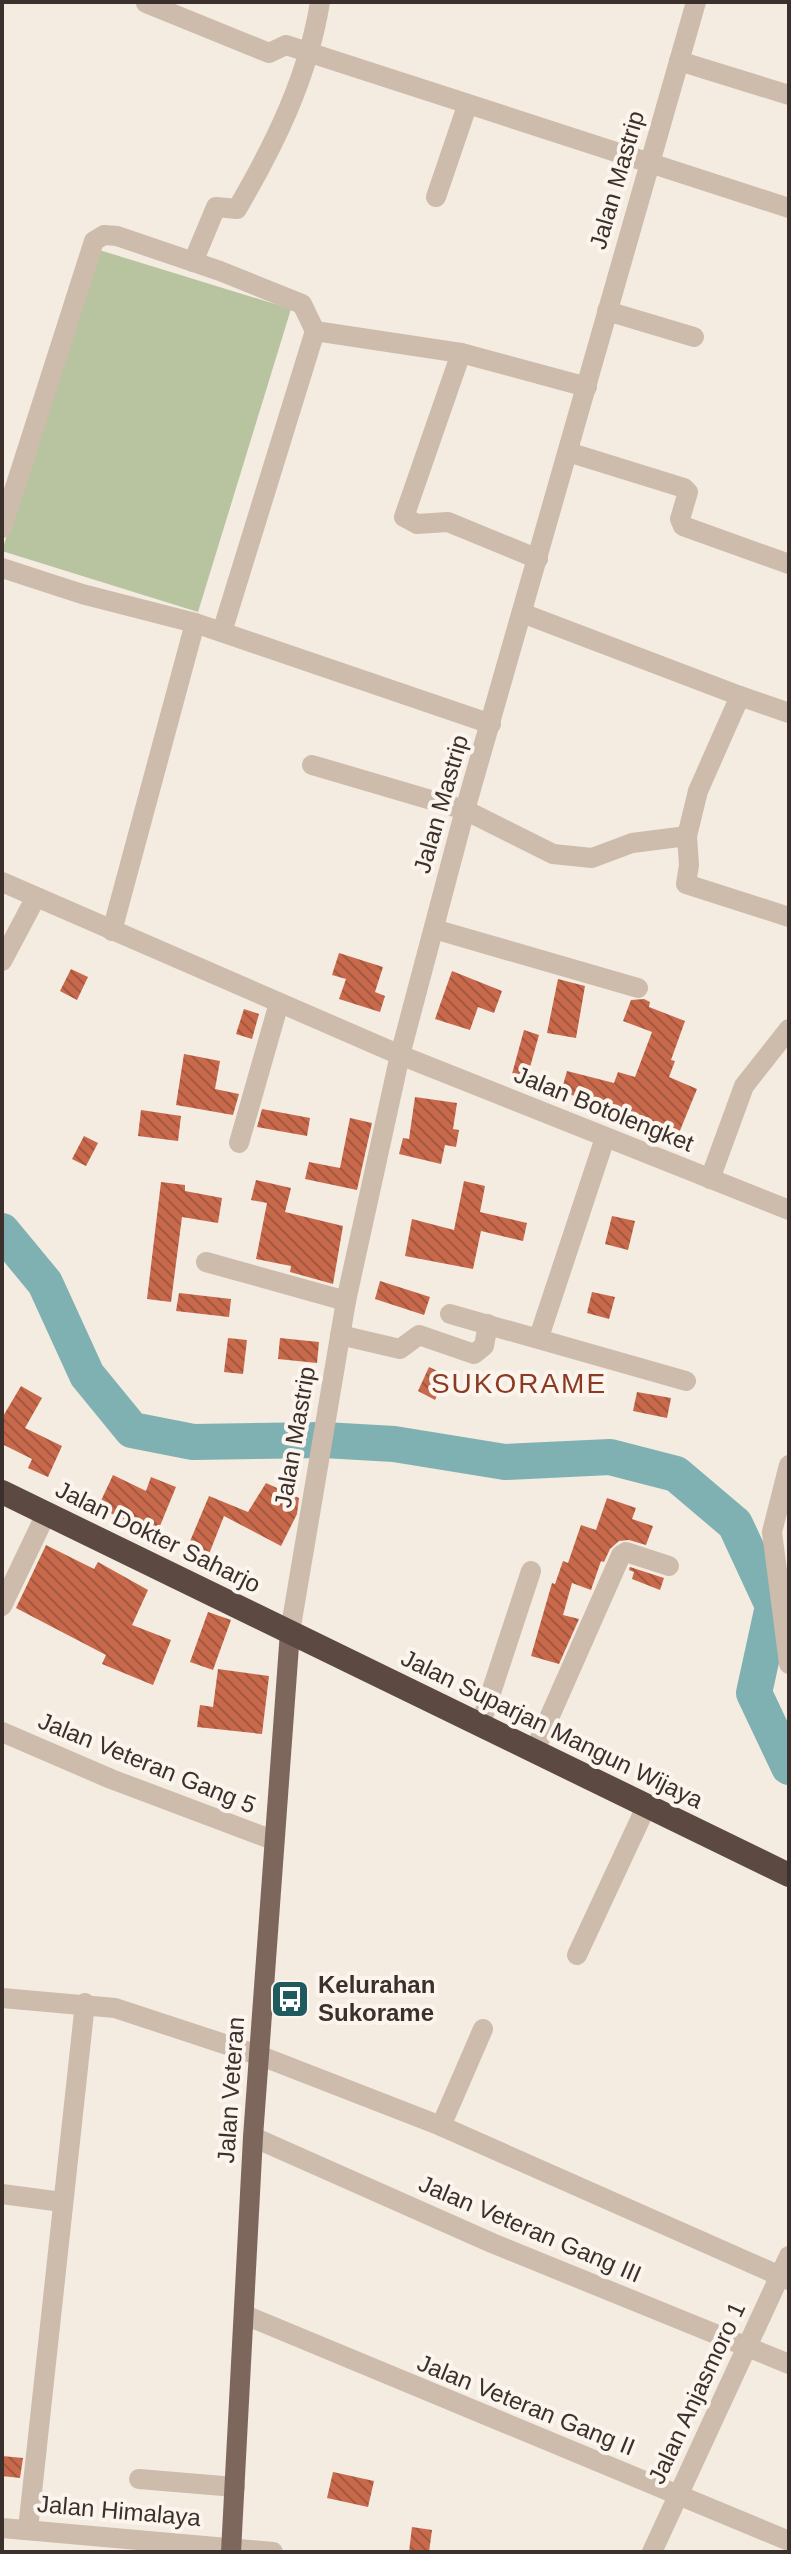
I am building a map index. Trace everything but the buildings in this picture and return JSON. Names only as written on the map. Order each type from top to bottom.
[{"type":"highway","name":"Jalan Dokter Saharjo","points":[[2,1492],[290,1632]]},
{"type":"highway","name":"Jalan Suparjan Mangun Wijaya","points":[[290,1632],[789,1875]]},
{"type":"main road","name":"Jalan Veteran","points":[[231,2549],[253,2137],[290,1632]]},
{"type":"street","points":[[193,262],[216,207],[237,209],[266,159],[311,54],[320,2]]},
{"type":"street","name":"Jalan Mastrip","points":[[290,1632],[346,1301],[400,1055],[465,810],[696,2]]},
{"type":"street","points":[[146,3],[269,53],[286,45],[789,208]]},
{"type":"street","points":[[679,61],[789,95]]},
{"type":"street","points":[[436,197],[467,106]]},
{"type":"street","points":[[2,528],[94,241],[104,235],[117,236],[302,304],[315,331],[222,632]]},
{"type":"street","points":[[607,311],[694,337]]},
{"type":"street","points":[[315,331],[461,353],[587,387]]},
{"type":"street","points":[[461,353],[404,517],[417,524],[448,522],[538,559]]},
{"type":"street","points":[[568,452],[684,488],[688,492],[680,519],[683,526],[789,564]]},
{"type":"street","points":[[2,568],[82,594],[195,623],[491,724]]},
{"type":"street","points":[[522,613],[789,713]]},
{"type":"street","points":[[112,931],[195,623]]},
{"type":"street","points":[[740,696],[698,791],[687,836],[687,885],[789,917]]},
{"type":"street","points":[[312,765],[465,810],[553,854],[592,858],[632,843],[687,836]]},
{"type":"street","name":"Jalan Botolengket","points":[[2,882],[400,1055],[789,1210]]},
{"type":"street","points":[[2,961],[36,897]]},
{"type":"street","points":[[434,929],[638,988]]},
{"type":"street","points":[[239,1143],[279,1003]]},
{"type":"street","points":[[710,1179],[744,1086],[789,1029]]},
{"type":"street","points":[[539,1337],[605,1138]]},
{"type":"street","points":[[206,1262],[346,1301]]},
{"type":"street","points":[[450,1314],[686,1381]]},
{"type":"street","points":[[340,1335],[400,1349],[419,1335],[474,1354],[484,1346],[488,1324]]},
{"type":"street","points":[[789,1465],[772,1532],[789,1664]]},
{"type":"street","points":[[2,1606],[46,1514]]},
{"type":"street","points":[[534,1752],[621,1555],[626,1552],[669,1566]]},
{"type":"street","points":[[480,1726],[531,1571]]},
{"type":"street","name":"Jalan Veteran Gang 5","points":[[2,1732],[111,1779],[273,1840]]},
{"type":"street","points":[[577,1955],[646,1807]]},
{"type":"street","points":[[2,1998],[115,2008],[261,2056],[441,2126],[785,2278]]},
{"type":"street","points":[[28,2529],[85,2003]]},
{"type":"street","points":[[441,2126],[483,2029]]},
{"type":"street","name":"Jalan Veteran Gang III","points":[[253,2137],[492,2243],[789,2364]]},
{"type":"street","points":[[2,2194],[62,2202]]},
{"type":"street","name":"Jalan Anjasmoro 1","points":[[652,2552],[747,2348],[785,2278],[789,2256]]},
{"type":"street","name":"Jalan Veteran Gang II","points":[[245,2315],[449,2403],[789,2541]]},
{"type":"street","points":[[139,2479],[235,2487]]},
{"type":"street","name":"Jalan Himalaya","points":[[2,2528],[265,2551]]},
{"type":"green space","points":[[96,249],[291,309],[198,612],[2,551]]},
{"type":"waterway","points":[[2,1231],[45,1283],[87,1375],[132,1430],[193,1442],[324,1440],[394,1444],[505,1462],[610,1457],[676,1474],[735,1524],[773,1606],[754,1693],[789,1767]]},
{"type":"place","name":"Kelurahan Sukorame","points":[[290,1999]]},
{"type":"district","name":"SUKORAME","points":[[519,1383]]}]
